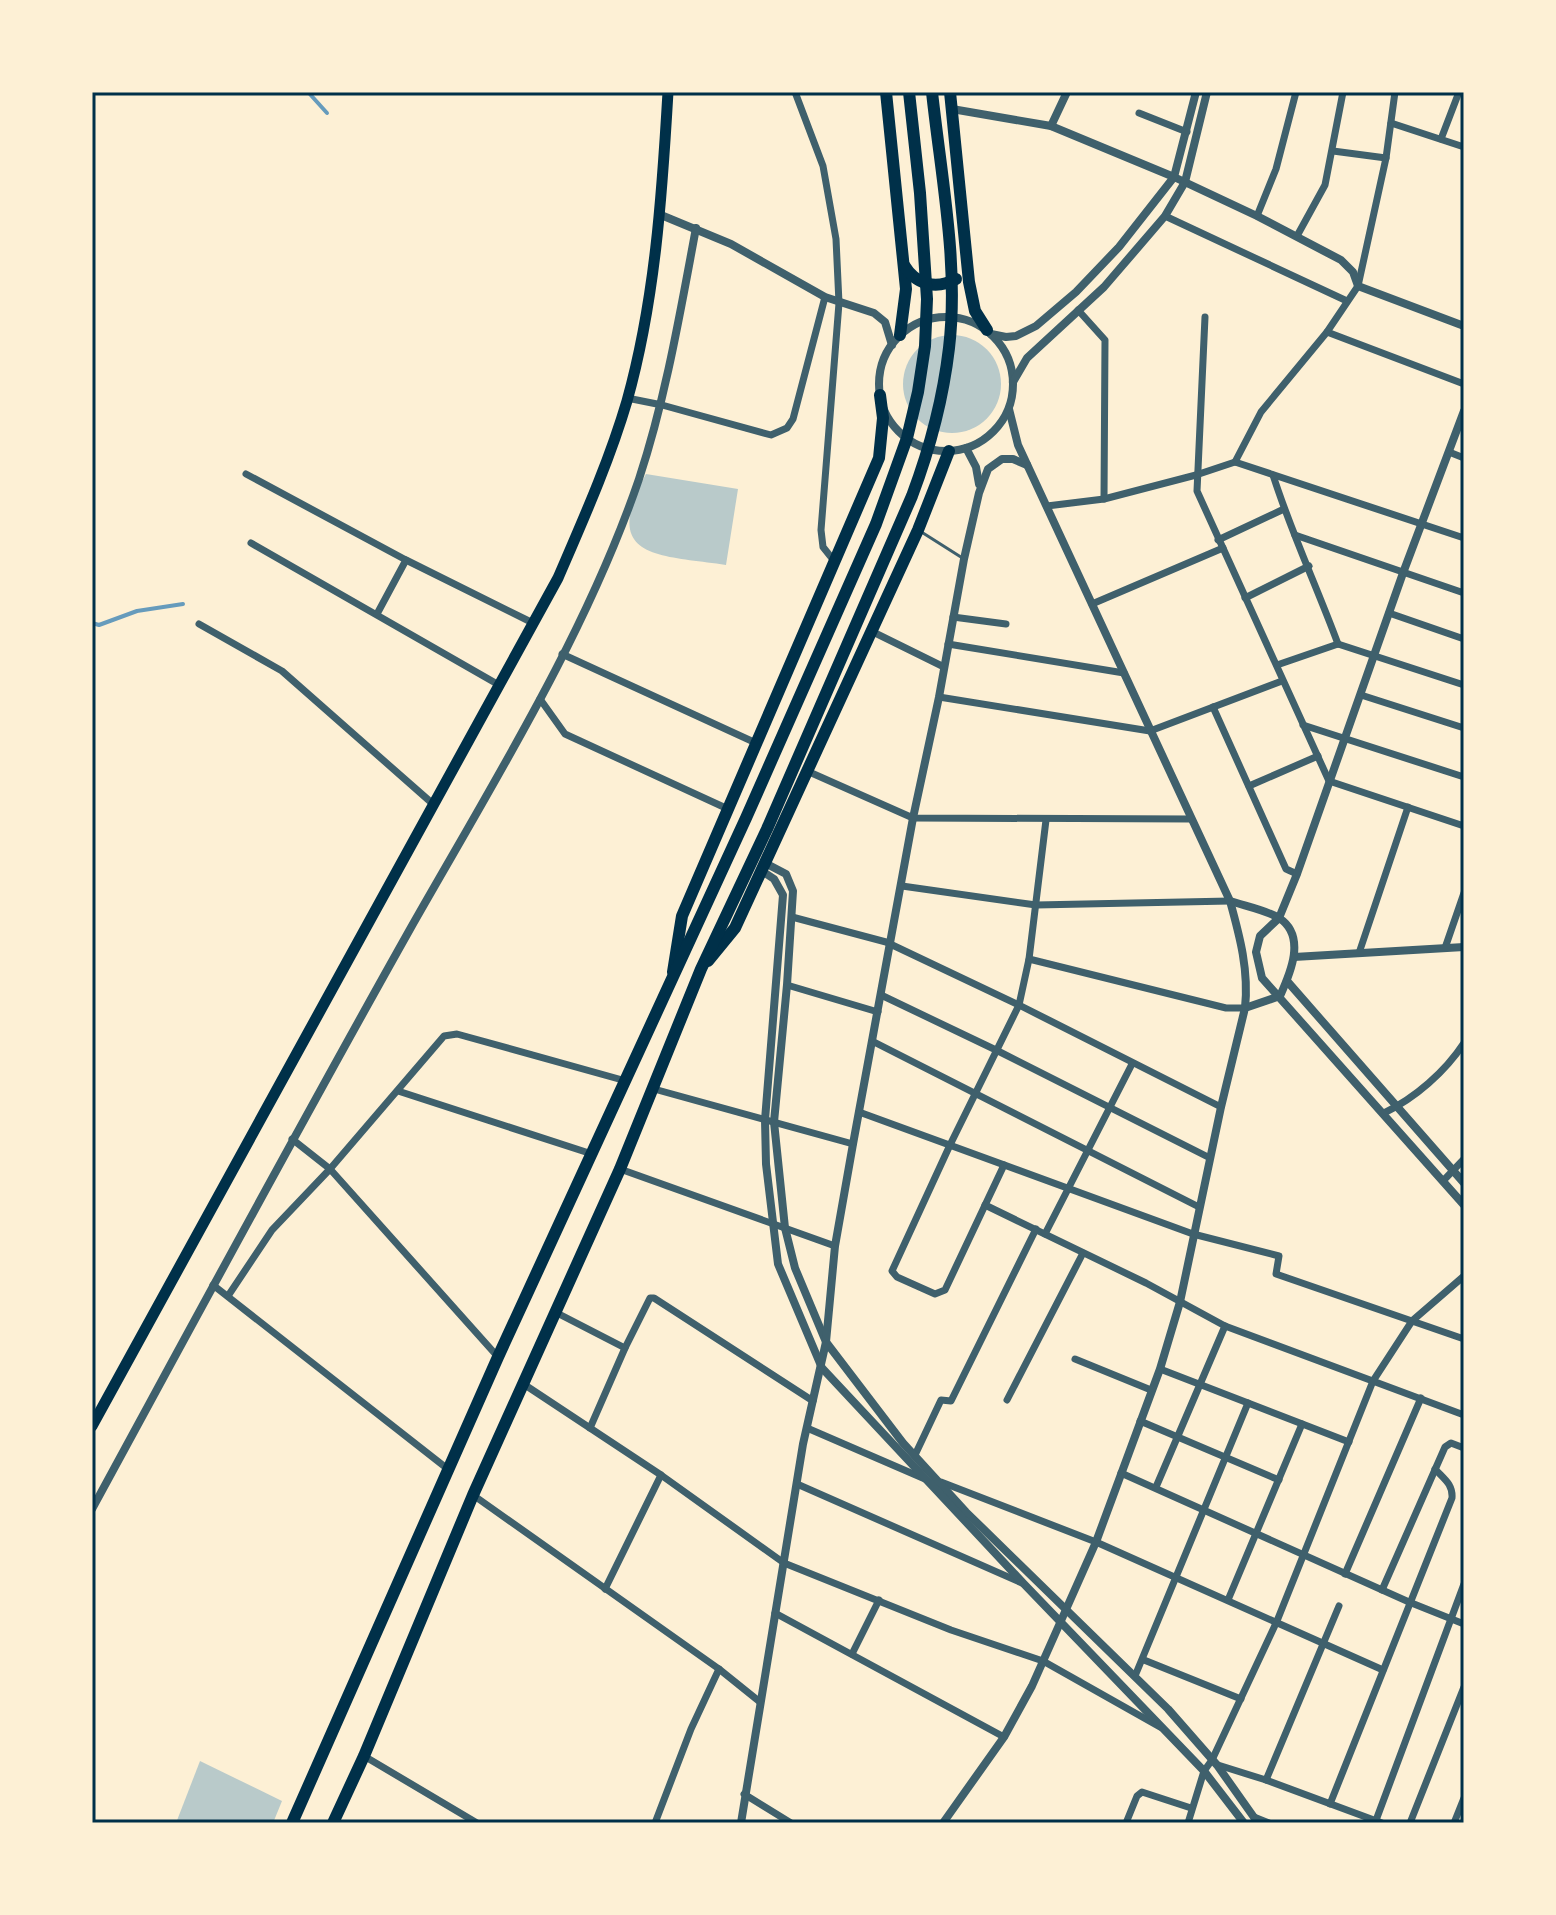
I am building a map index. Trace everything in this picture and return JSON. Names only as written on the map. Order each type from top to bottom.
[{"type":"highway","points":[[92,1426],[558,578],[588,509],[611,451],[627,398],[644,323],[661,215],[668,92]]},
{"type":"highway","points":[[886,92],[906,300],[896,340]]},
{"type":"highway","points":[[292,1823],[498,1357],[746,818],[876,524],[907,438],[925,346],[927,299],[909,92]]},
{"type":"highway","points":[[333,1823],[473,1495],[620,1169],[701,969],[767,829],[912,496],[926,457],[941,400],[949,346],[950,266],[932,92]]},
{"type":"highway","points":[[950,92],[972,303],[989,332]]},
{"type":"highway","points":[[904,265],[915,279],[940,285],[957,278],[967,264]]},
{"type":"highway","points":[[672,983],[682,916],[879,458],[883,418],[880,395]]},
{"type":"highway","points":[[701,969],[731,936],[918,530],[949,451]]},
{"type":"street","points":[[795,92],[823,166],[836,239],[839,303],[821,530],[823,547],[835,562]]},
{"type":"street","points":[[1051,126],[1067,92]]},
{"type":"street","points":[[1009,409],[992,433],[966,448],[933,450],[904,436],[889,418],[880,395],[884,361],[896,340],[927,319],[958,318],[1006,337],[1023,334],[1036,326],[1110,258],[1174,177],[1196,92]]},
{"type":"street","points":[[943,1823],[1004,1737],[1069,1610],[1096,1542],[1160,1369],[1180,1302],[1245,1008],[1247,986],[1243,946],[1230,901],[1028,465],[1015,436],[1009,409],[1013,383],[1027,358],[1136,253],[1165,216],[1185,182],[1207,92]]},
{"type":"street","points":[[1257,216],[1276,169],[1296,92]]},
{"type":"street","points":[[1297,236],[1325,185],[1343,92]]},
{"type":"street","points":[[1235,462],[1261,412],[1327,332],[1358,286],[1386,158],[1395,92]]},
{"type":"street","points":[[1441,139],[1459,92]]},
{"type":"street","points":[[952,109],[1051,126],[1174,177],[1297,236],[1349,266],[1358,286],[1464,326]]},
{"type":"street","points":[[1139,113],[1187,132]]},
{"type":"street","points":[[1391,123],[1464,147]]},
{"type":"street","points":[[1333,151],[1386,158]]},
{"type":"street","points":[[661,215],[744,250],[825,297],[874,313],[885,322],[896,340]]},
{"type":"street","points":[[1165,216],[1347,301]]},
{"type":"street","points":[[92,1509],[292,1139],[540,699],[609,556],[638,482],[662,405],[696,228]]},
{"type":"street","points":[[627,398],[771,435],[780,433],[793,419],[825,297]]},
{"type":"street","points":[[1078,310],[1105,340],[1104,499]]},
{"type":"street","points":[[1205,317],[1197,491],[1329,781],[1464,826]]},
{"type":"street","points":[[989,332],[1007,356],[1013,383]]},
{"type":"street","points":[[1327,332],[1464,384]]},
{"type":"street","points":[[1464,411],[1403,573],[1297,874],[1279,918],[1260,936],[1256,952],[1262,978],[1464,1205]]},
{"type":"street","points":[[966,448],[976,467],[979,493]]},
{"type":"street","points":[[1449,452],[1464,458]]},
{"type":"street","points":[[741,1823],[797,1484],[822,1368],[835,1246],[964,559],[985,474],[997,461],[1013,459],[1028,465]]},
{"type":"street","points":[[1047,506],[1104,499],[1235,462],[1464,538]]},
{"type":"street","points":[[246,474],[406,560],[533,623]]},
{"type":"street","points":[[1273,475],[1338,644]]},
{"type":"street","points":[[1092,604],[1220,544],[1284,509]]},
{"type":"street","points":[[1295,535],[1464,593]]},
{"type":"street","points":[[251,543],[499,685]]},
{"type":"street","points":[[377,614],[406,560]]},
{"type":"street","points":[[1245,598],[1309,566]]},
{"type":"street","points":[[1389,613],[1464,639]]},
{"type":"street","points":[[953,617],[1006,624]]},
{"type":"street","points":[[199,624],[282,671],[433,804]]},
{"type":"street","points":[[870,631],[944,667]]},
{"type":"street","points":[[948,644],[1124,673]]},
{"type":"street","points":[[1277,665],[1338,644],[1464,685]]},
{"type":"street","points":[[562,654],[756,743]]},
{"type":"street","points":[[939,697],[1150,731],[1282,681]]},
{"type":"street","points":[[1361,695],[1464,728]]},
{"type":"street","points":[[540,699],[565,734],[728,809]]},
{"type":"street","points":[[1213,707],[1286,869],[1297,874]]},
{"type":"street","points":[[1303,725],[1464,777]]},
{"type":"street","points":[[1249,786],[1318,756]]},
{"type":"street","points":[[806,770],[913,818],[1191,819]]},
{"type":"street","points":[[1359,953],[1408,807]]},
{"type":"street","points":[[1004,1165],[945,1290],[935,1294],[897,1277],[892,1271],[1019,1005],[1029,959],[1046,820]]},
{"type":"street","points":[[763,867],[781,870],[793,891],[787,985],[766,1164],[773,1225],[778,1264],[822,1368],[1204,1771],[1244,1823]]},
{"type":"street","points":[[763,867],[783,895],[770,1121],[785,1228],[795,1268],[826,1342],[869,1400],[966,1512],[1168,1709],[1214,1763],[1256,1820],[1269,1823]]},
{"type":"street","points":[[902,886],[1036,905],[1230,901],[1279,918],[1291,935],[1294,964],[1280,996],[1245,1008],[1226,1008],[1029,959]]},
{"type":"street","points":[[1445,948],[1464,893]]},
{"type":"street","points":[[792,917],[891,945],[1019,1005],[1221,1107]]},
{"type":"street","points":[[780,939],[791,940]]},
{"type":"street","points":[[1294,957],[1464,947],[1464,954]]},
{"type":"street","points":[[1287,981],[1464,1183]]},
{"type":"street","points":[[787,985],[878,1012]]},
{"type":"street","points":[[881,995],[1210,1158]]},
{"type":"street","points":[[228,1296],[272,1230],[330,1169],[444,1036],[457,1034],[626,1081]]},
{"type":"street","points":[[872,1041],[1199,1207]]},
{"type":"street","points":[[1384,1113],[1427,1084],[1464,1043]]},
{"type":"street","points":[[1045,1234],[1132,1064]]},
{"type":"street","points":[[654,1089],[853,1144]]},
{"type":"street","points":[[398,1091],[592,1154]]},
{"type":"street","points":[[859,1112],[1193,1234],[1279,1256],[1276,1274],[1464,1339]]},
{"type":"street","points":[[292,1139],[330,1169],[498,1357]]},
{"type":"street","points":[[1443,1181],[1464,1159]]},
{"type":"street","points":[[620,1169],[835,1246]]},
{"type":"street","points":[[985,1205],[1225,1326],[1464,1415]]},
{"type":"street","points":[[915,1455],[941,1400],[951,1401],[1036,1229]]},
{"type":"street","points":[[1007,1400],[1083,1253]]},
{"type":"street","points":[[1188,1823],[1204,1771],[1214,1763],[1277,1621],[1373,1381],[1412,1321],[1460,1279],[1464,1289]]},
{"type":"street","points":[[213,1285],[449,1470]]},
{"type":"street","points":[[590,1428],[650,1298],[659,1299],[813,1401]]},
{"type":"street","points":[[557,1313],[625,1348]]},
{"type":"street","points":[[1156,1487],[1225,1326]]},
{"type":"street","points":[[1075,1359],[1151,1390]]},
{"type":"street","points":[[1160,1369],[1349,1442]]},
{"type":"street","points":[[525,1385],[661,1475],[784,1563],[951,1630],[1043,1661],[1164,1730]]},
{"type":"street","points":[[1345,1574],[1421,1398]]},
{"type":"street","points":[[1135,1676],[1248,1403]]},
{"type":"street","points":[[1140,1421],[1279,1480]]},
{"type":"street","points":[[1228,1600],[1302,1424]]},
{"type":"street","points":[[807,1428],[925,1479]]},
{"type":"street","points":[[1382,1590],[1445,1447],[1451,1443],[1464,1448]]},
{"type":"street","points":[[1330,1804],[1452,1498],[1449,1483],[1435,1469]]},
{"type":"street","points":[[1121,1473],[1464,1624]]},
{"type":"street","points":[[605,1589],[661,1475]]},
{"type":"street","points":[[941,1482],[1096,1542],[1383,1670]]},
{"type":"street","points":[[797,1484],[1024,1584]]},
{"type":"street","points":[[473,1495],[719,1669],[760,1702]]},
{"type":"street","points":[[1214,1763],[1378,1822],[1464,1584]]},
{"type":"street","points":[[852,1654],[879,1600]]},
{"type":"street","points":[[1266,1780],[1339,1606]]},
{"type":"street","points":[[775,1613],[1004,1737]]},
{"type":"street","points":[[1144,1660],[1241,1699]]},
{"type":"street","points":[[655,1823],[691,1729],[719,1669]]},
{"type":"street","points":[[1410,1823],[1464,1687]]},
{"type":"street","points":[[364,1756],[477,1823]]},
{"type":"street","points":[[1126,1823],[1137,1796],[1142,1792],[1191,1808]]},
{"type":"street","points":[[744,1794],[791,1823]]},
{"type":"street","points":[[1454,1823],[1464,1798]]},
{"type":"lane","points":[[918,530],[964,559]]},
{"type":"shaded area","points":[[952,335],[971,338],[987,349],[998,365],[1001,384],[998,403],[987,419],[971,430],[952,433],[933,430],[917,419],[906,403],[903,384],[906,365],[917,349],[933,338]]},
{"type":"shaded area","points":[[646,474],[738,489],[726,565],[659,554],[644,548],[633,538],[629,523],[633,502]]},
{"type":"shaded area","points":[[200,1761],[282,1801],[273,1823],[176,1823]]},
{"type":"waterway","points":[[308,92],[327,113]]},
{"type":"waterway","points":[[92,623],[99,625],[137,611],[183,604]]}]
